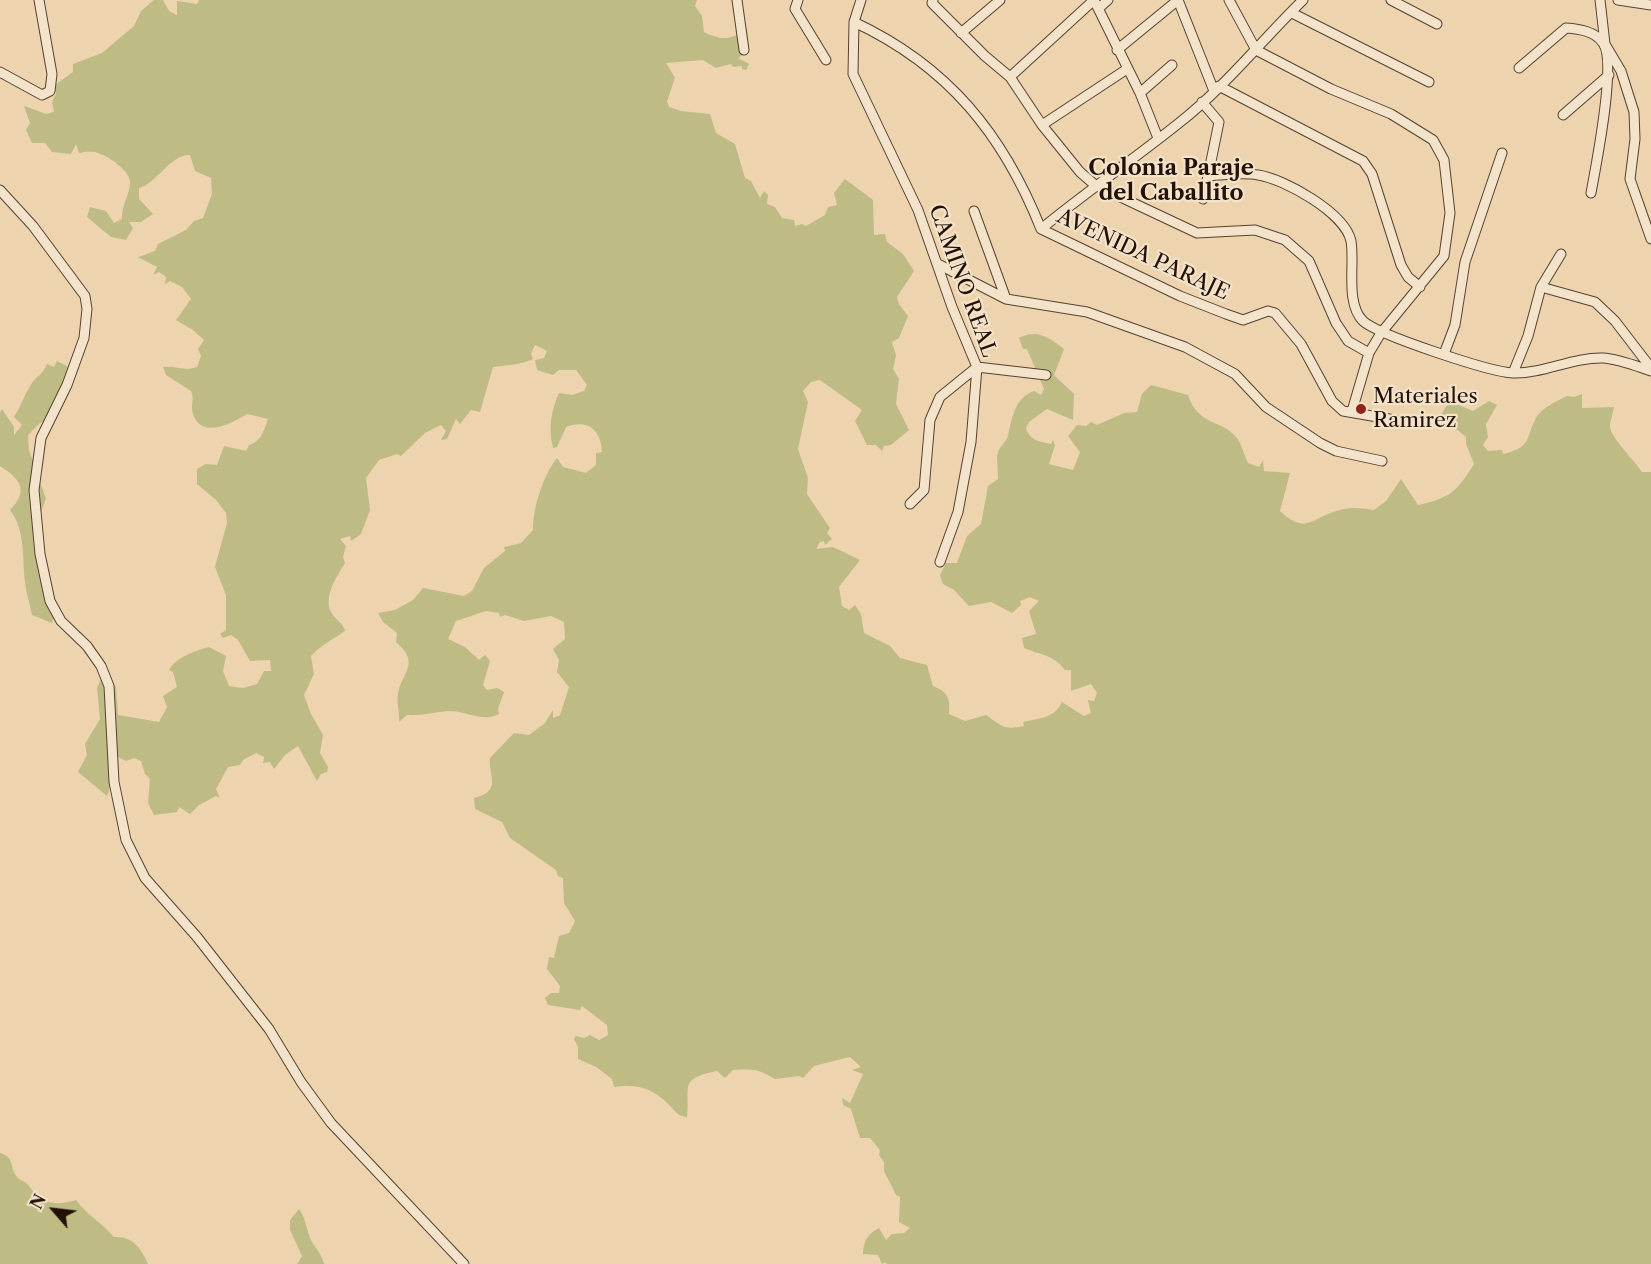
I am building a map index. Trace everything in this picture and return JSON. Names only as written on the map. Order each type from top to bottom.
[{"type":"street","points":[[0,72],[32,92],[42,95],[50,91],[52,74],[39,0]]},
{"type":"street","points":[[737,0],[744,50]]},
{"type":"street","points":[[798,0],[795,9],[826,60]]},
{"type":"street","name":"CAMINO REAL","points":[[861,0],[854,22],[853,74],[918,210],[952,307],[977,367],[971,442],[958,512],[940,562]]},
{"type":"street","points":[[961,33],[1000,0]]},
{"type":"street","points":[[1011,77],[1096,4],[1108,0]]},
{"type":"street","points":[[1118,50],[1178,0],[1216,89],[1363,161],[1372,174],[1401,266],[1408,277],[1420,287]]},
{"type":"street","points":[[1229,0],[1256,50],[1332,89],[1391,114],[1433,140],[1444,160],[1450,213],[1444,256],[1381,333],[1369,352],[1352,411],[1361,416],[1412,423]]},
{"type":"street","points":[[1041,229],[1095,185],[1180,123],[1256,50],[1303,0]]},
{"type":"street","points":[[1391,0],[1437,24]]},
{"type":"street","points":[[1591,193],[1609,75],[1600,0]]},
{"type":"street","points":[[1618,0],[1651,5]]},
{"type":"street","points":[[932,2],[961,33],[1011,77],[1042,125],[1095,185],[1197,233],[1255,230],[1285,240],[1310,261],[1336,323],[1348,341],[1369,352]]},
{"type":"street","points":[[1096,4],[1126,69],[1140,93],[1158,138]]},
{"type":"street","points":[[1292,13],[1429,82]]},
{"type":"street","name":"AVENIDA PARAJE","points":[[854,22],[895,43],[972,109],[995,136],[1031,203],[1041,229],[1180,296],[1226,314],[1243,320],[1268,311],[1275,313],[1301,344],[1332,401],[1343,411],[1352,411]]},
{"type":"street","points":[[1519,68],[1566,28],[1596,35],[1605,44],[1621,71],[1634,111],[1635,139],[1630,179],[1651,239]]},
{"type":"street","points":[[1140,93],[1172,65]]},
{"type":"street","points":[[1042,125],[1126,69]]},
{"type":"street","points":[[1563,115],[1609,75]]},
{"type":"street","points":[[1202,102],[1219,122],[1203,199]]},
{"type":"street","points":[[1444,354],[1455,325],[1465,261],[1502,153]]},
{"type":"street","points":[[1208,176],[1257,175],[1278,180],[1322,206],[1346,228],[1350,240],[1355,303],[1362,320],[1381,333],[1488,368],[1513,373],[1602,358],[1651,369]]},
{"type":"street","points":[[0,190],[33,226],[85,296],[87,309],[84,338],[67,385],[41,438],[34,490],[40,554],[50,601],[61,621],[87,646],[101,666],[109,686],[114,782],[126,840],[145,878],[197,937],[269,1029],[301,1082],[331,1123],[464,1264]]},
{"type":"street","points":[[974,211],[1006,299]]},
{"type":"street","points":[[1513,373],[1528,336],[1541,287],[1561,254]]},
{"type":"street","points":[[938,264],[1006,299],[1087,312],[1185,346],[1235,374],[1266,406],[1320,443],[1336,451],[1383,460]]},
{"type":"street","points":[[1541,287],[1595,302],[1616,321],[1651,369]]},
{"type":"street","points":[[910,504],[924,490],[930,420],[940,397],[977,367],[1046,375]]},
{"type":"shaded area","points":[[154,0],[163,0],[169,11],[177,15],[177,1],[197,4],[199,0],[697,0],[695,6],[702,16],[704,32],[726,38],[747,29],[748,52],[738,58],[749,64],[746,70],[742,69],[742,66],[733,67],[731,64],[716,68],[703,60],[666,63],[675,78],[667,101],[669,107],[681,111],[710,114],[716,133],[735,144],[745,178],[751,181],[760,198],[764,191],[768,195],[767,204],[775,207],[782,218],[794,220],[795,226],[802,224],[806,226],[825,215],[828,207],[837,205],[834,193],[845,179],[873,200],[874,235],[885,234],[887,242],[903,254],[914,271],[897,297],[908,316],[899,338],[892,342],[896,355],[893,369],[899,379],[896,404],[909,430],[891,445],[884,446],[882,451],[876,445],[867,445],[855,421],[862,410],[820,380],[811,382],[803,391],[808,402],[798,449],[808,478],[807,494],[830,528],[827,533],[832,539],[825,545],[824,541],[820,542],[816,549],[833,547],[860,560],[839,587],[842,606],[849,610],[855,605],[861,614],[864,633],[890,646],[900,658],[927,665],[933,686],[947,697],[949,714],[965,721],[986,715],[1004,726],[1012,728],[1024,726],[1023,722],[1055,712],[1062,702],[1084,716],[1091,713],[1088,700],[1094,701],[1097,693],[1091,684],[1071,691],[1071,670],[1065,670],[1051,658],[1024,648],[1022,638],[1036,634],[1029,611],[1039,601],[1030,597],[1020,601],[1021,605],[1012,613],[991,602],[969,606],[954,590],[943,584],[940,575],[946,563],[957,563],[967,536],[981,524],[988,486],[998,479],[997,456],[1007,439],[1018,403],[1034,391],[1041,395],[1044,389],[1027,349],[1023,349],[1019,338],[1025,335],[1037,334],[1049,338],[1064,349],[1054,375],[1074,394],[1073,420],[1047,409],[1029,422],[1026,428],[1036,440],[1051,444],[1053,440],[1055,445],[1049,464],[1073,470],[1080,452],[1068,436],[1077,425],[1086,426],[1091,422],[1097,425],[1124,413],[1137,412],[1142,394],[1151,385],[1188,395],[1198,412],[1236,437],[1248,463],[1259,467],[1263,460],[1264,471],[1290,473],[1280,511],[1303,524],[1344,509],[1374,510],[1386,501],[1401,479],[1418,505],[1446,496],[1458,487],[1474,464],[1466,444],[1466,437],[1440,416],[1450,401],[1473,411],[1489,401],[1497,405],[1486,424],[1488,437],[1483,445],[1488,451],[1502,450],[1503,454],[1523,445],[1538,414],[1567,396],[1574,397],[1582,394],[1582,408],[1614,407],[1610,422],[1612,432],[1642,472],[1651,472],[1651,1264],[887,1264],[885,1262],[882,1264],[878,1255],[863,1254],[865,1241],[879,1228],[886,1240],[892,1234],[904,1233],[910,1228],[899,1222],[900,1197],[896,1195],[884,1171],[884,1162],[879,1155],[880,1150],[870,1138],[860,1138],[851,1109],[843,1105],[842,1098],[850,1103],[863,1074],[852,1070],[861,1067],[850,1057],[814,1066],[803,1078],[799,1076],[775,1079],[760,1071],[751,1070],[733,1070],[725,1078],[717,1071],[704,1074],[696,1077],[688,1086],[687,1117],[678,1114],[658,1095],[645,1089],[631,1086],[614,1087],[612,1079],[596,1067],[578,1059],[578,1047],[574,1039],[576,1036],[584,1038],[590,1035],[599,1040],[608,1035],[607,1025],[582,1006],[580,1010],[548,1005],[545,998],[551,993],[559,993],[560,986],[547,969],[549,957],[554,958],[559,936],[569,933],[575,921],[564,903],[563,878],[558,876],[556,870],[510,838],[502,822],[475,809],[474,798],[483,795],[491,787],[490,758],[514,733],[529,735],[545,723],[553,710],[553,718],[560,715],[569,687],[557,672],[559,660],[553,649],[565,639],[564,622],[551,616],[524,621],[505,615],[500,617],[499,613],[486,611],[456,621],[448,639],[465,647],[479,660],[485,655],[490,661],[483,685],[487,690],[497,688],[504,692],[498,709],[499,714],[481,717],[449,711],[407,715],[399,722],[398,693],[409,662],[396,642],[397,633],[383,622],[378,613],[395,610],[413,600],[423,588],[464,596],[472,591],[484,568],[505,551],[504,547],[521,543],[533,530],[540,492],[557,458],[563,467],[586,473],[596,465],[596,453],[602,452],[601,444],[596,432],[586,425],[566,427],[557,447],[553,448],[551,420],[559,393],[572,395],[584,391],[587,385],[576,370],[559,370],[553,375],[537,370],[535,360],[544,358],[547,351],[535,345],[531,354],[533,359],[518,364],[493,367],[480,412],[471,410],[460,424],[456,419],[447,439],[441,440],[446,431],[441,425],[425,433],[401,456],[397,454],[379,460],[366,478],[370,510],[361,534],[351,541],[350,536],[340,539],[346,546],[343,557],[345,563],[332,587],[329,600],[331,612],[343,625],[345,631],[311,656],[314,674],[304,695],[311,714],[323,735],[320,753],[328,767],[327,772],[321,774],[317,781],[298,746],[285,755],[274,769],[270,762],[263,763],[264,757],[256,753],[243,760],[240,765],[228,767],[216,789],[220,798],[216,796],[199,805],[190,814],[179,807],[177,812],[154,815],[148,803],[150,779],[145,774],[141,761],[134,758],[126,761],[116,756],[107,796],[78,772],[87,755],[85,744],[100,719],[97,688],[104,672],[116,687],[118,715],[159,722],[167,707],[163,696],[177,687],[173,672],[169,670],[176,661],[186,655],[209,647],[226,656],[223,671],[229,686],[243,688],[257,684],[264,671],[271,671],[270,660],[250,661],[238,640],[231,635],[223,638],[220,634],[226,630],[226,595],[215,567],[227,523],[226,513],[216,500],[197,484],[197,469],[206,464],[217,465],[224,446],[246,451],[249,445],[259,438],[268,419],[247,414],[226,425],[210,428],[197,422],[192,411],[191,391],[166,375],[163,367],[187,369],[197,367],[201,356],[198,349],[204,340],[176,320],[191,299],[182,287],[170,281],[165,284],[166,277],[159,272],[153,275],[157,267],[138,257],[155,251],[158,244],[186,230],[194,221],[203,218],[212,194],[211,178],[195,171],[190,155],[176,159],[152,181],[139,188],[139,199],[153,214],[141,222],[129,222],[133,228],[126,240],[111,237],[87,217],[90,207],[106,211],[114,223],[122,219],[130,183],[127,174],[113,161],[102,155],[93,152],[79,153],[76,144],[71,154],[52,152],[45,143],[32,143],[26,130],[30,123],[24,106],[46,114],[54,112],[52,102],[56,94],[55,85],[73,72],[73,64],[102,53],[134,26],[141,11]]},
{"type":"shaded area","points":[[57,361],[69,367],[55,416],[40,423],[28,435],[29,450],[46,499],[36,524],[34,547],[41,558],[56,607],[52,623],[32,615],[26,586],[21,536],[10,510],[21,491],[13,476],[0,466],[0,412],[2,409],[14,427],[14,435],[22,425],[14,417],[34,380],[47,364],[54,367]]},
{"type":"shaded area","points":[[0,1153],[10,1159],[16,1176],[39,1198],[57,1203],[76,1200],[114,1237],[121,1237],[136,1244],[148,1264],[0,1264]]},
{"type":"shaded area","points":[[299,1209],[304,1217],[310,1238],[324,1264],[297,1264],[302,1256],[290,1230],[290,1220]]},
{"type":"place","name":"Materiales Ramirez","points":[[1361,409]]},
{"type":"district","name":"Colonia Paraje del Caballito","points":[[1171,182]]}]
